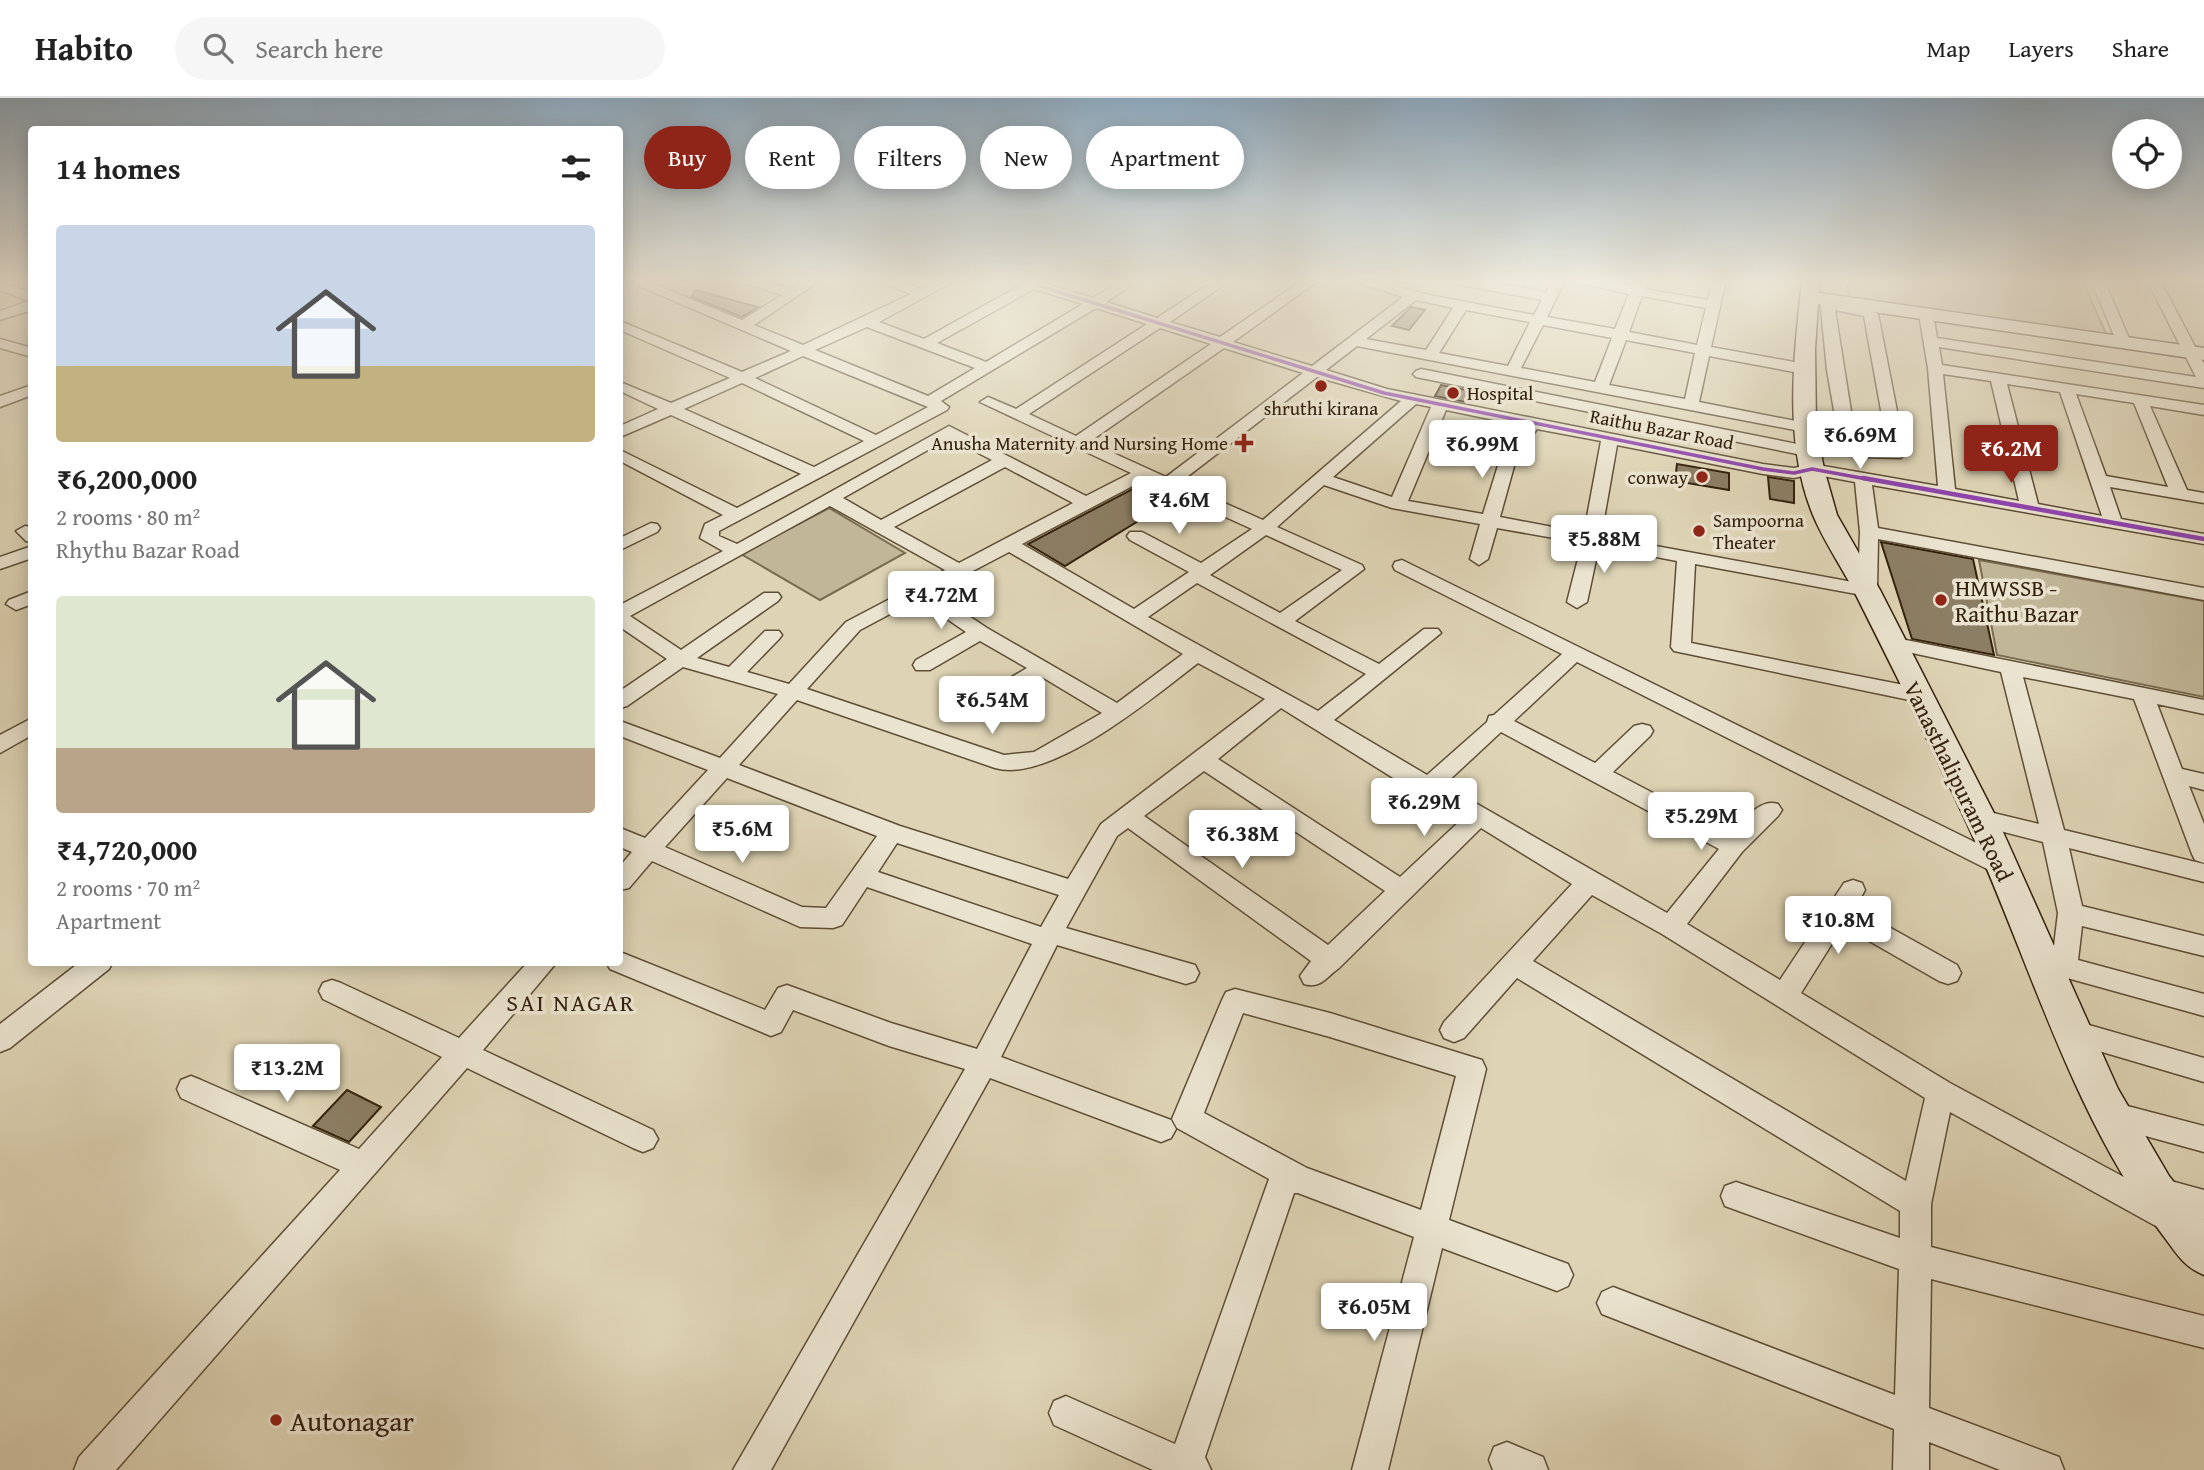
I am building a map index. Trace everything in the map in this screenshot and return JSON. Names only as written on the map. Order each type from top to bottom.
[{"type":"street","points":[[3,344],[28,353]]},
{"type":"street","points":[[664,344],[883,438],[921,446]]},
{"type":"street","points":[[738,551],[709,538],[711,528],[941,407],[792,344]]},
{"type":"street","points":[[623,431],[739,376],[816,344]]},
{"type":"street","points":[[930,344],[986,367]]},
{"type":"street","points":[[929,402],[1025,344]]},
{"type":"street","points":[[1017,415],[1128,344]]},
{"type":"street","name":"Raithu Bazar Road","points":[[1219,344],[1413,399],[1533,424],[1763,469],[1794,472],[1809,460]]},
{"type":"street","points":[[1168,483],[1352,344]]},
{"type":"street","points":[[1373,344],[1805,427]]},
{"type":"street","points":[[1431,354],[1437,344]]},
{"type":"street","points":[[1514,370],[1526,344]]},
{"type":"street","points":[[1601,387],[1618,344]]},
{"type":"street","points":[[1675,344],[1805,369]]},
{"type":"street","points":[[1691,405],[1703,344]]},
{"type":"street","name":"Vanasthalipuram Road","points":[[1809,344],[1805,369],[1805,427],[1809,460],[1825,515],[1867,590],[2002,866],[2054,965],[2075,1033],[2112,1115],[2154,1190],[2190,1213],[2204,1254]]},
{"type":"street","points":[[1829,344],[1848,445],[1859,452],[1895,454],[1897,452],[1877,344]]},
{"type":"street","points":[[1932,344],[1947,493]]},
{"type":"street","points":[[1946,344],[2204,381],[2197,353],[2131,344]]},
{"type":"street","points":[[1078,442],[1222,345]]},
{"type":"street","points":[[1457,382],[1469,361]]},
{"type":"street","points":[[1935,368],[2204,410]]},
{"type":"street","points":[[1421,374],[1809,460],[1863,478],[2204,539]]},
{"type":"street","points":[[1998,378],[2030,508]]},
{"type":"street","points":[[623,387],[815,474]]},
{"type":"street","points":[[2066,388],[2114,523]]},
{"type":"street","points":[[0,402],[28,391]]},
{"type":"street","points":[[1135,617],[1265,528],[1413,399]]},
{"type":"street","points":[[2140,400],[2180,494]]},
{"type":"street","points":[[988,402],[1355,569],[1281,622]]},
{"type":"street","points":[[1398,504],[1440,405]]},
{"type":"street","points":[[1479,559],[1508,459],[1533,424]]},
{"type":"street","points":[[623,611],[738,551],[949,430],[1086,503]]},
{"type":"street","points":[[1577,602],[1610,439]]},
{"type":"street","points":[[851,454],[883,467]]},
{"type":"street","points":[[623,457],[737,515]]},
{"type":"street","points":[[880,528],[1005,460]]},
{"type":"street","points":[[623,878],[853,626],[1144,473]]},
{"type":"street","points":[[1323,479],[1361,494],[1398,504],[1867,590],[1869,531],[1863,478]]},
{"type":"street","points":[[2098,480],[2204,498]]},
{"type":"street","points":[[831,499],[958,570]]},
{"type":"street","points":[[623,543],[651,528]]},
{"type":"street","points":[[1869,531],[2204,594]]},
{"type":"street","points":[[1136,536],[1281,622],[1379,672]]},
{"type":"street","points":[[1009,544],[1197,654],[1280,698],[1427,788],[1671,927],[1940,1092],[2190,1213]]},
{"type":"street","points":[[0,563],[28,552]]},
{"type":"street","points":[[1686,557],[1681,654],[1919,695]]},
{"type":"street","points":[[1402,566],[2002,866]]},
{"type":"street","points":[[919,591],[980,632],[1118,713]]},
{"type":"street","points":[[623,699],[771,597]]},
{"type":"street","points":[[623,620],[682,660],[794,692],[1003,763],[1020,763],[1041,758],[1118,713],[1197,654]]},
{"type":"street","points":[[923,665],[980,632]]},
{"type":"street","points":[[1318,722],[1431,633]]},
{"type":"street","points":[[732,675],[772,635]]},
{"type":"street","points":[[1891,643],[2204,707]]},
{"type":"street","points":[[1427,788],[1497,721],[1575,653]]},
{"type":"street","points":[[2010,668],[2054,836],[2070,913],[2054,965],[2204,1005]]},
{"type":"street","points":[[973,710],[1041,669]]},
{"type":"street","points":[[2142,694],[2204,854]]},
{"type":"street","points":[[751,1470],[984,1063],[1049,936],[1109,830],[1280,698]]},
{"type":"street","points":[[1497,721],[1734,846]]},
{"type":"street","points":[[0,744],[28,727]]},
{"type":"street","points":[[623,728],[892,832],[1075,891]]},
{"type":"street","points":[[1598,774],[1642,731]]},
{"type":"street","points":[[1203,760],[1403,891]]},
{"type":"street","points":[[2175,775],[2204,782]]},
{"type":"street","points":[[1671,927],[1734,846],[1770,810]]},
{"type":"street","points":[[1128,816],[1322,968],[1478,817]]},
{"type":"street","points":[[1980,818],[2204,873]]},
{"type":"street","points":[[623,838],[800,916],[833,918],[892,832]]},
{"type":"street","points":[[863,876],[1049,936],[1186,973]]},
{"type":"street","points":[[1454,1030],[1589,882]]},
{"type":"street","points":[[1784,996],[1846,900],[1948,973]]},
{"type":"street","points":[[2070,913],[2204,946]]},
{"type":"street","points":[[1514,963],[1916,1204]]},
{"type":"street","points":[[623,964],[771,1024],[787,996],[889,1034],[984,1063],[1161,1129]]},
{"type":"street","points":[[0,1040],[95,966]]},
{"type":"street","points":[[92,1470],[540,966]]},
{"type":"street","points":[[332,991],[643,1139]]},
{"type":"street","points":[[1370,1470],[1431,1229],[1472,1069],[1330,1025],[1235,1000],[1187,1119],[1298,1179],[1431,1229],[1557,1275]]},
{"type":"street","points":[[2075,1033],[2204,1070]]},
{"type":"street","points":[[191,1089],[362,1165]]},
{"type":"street","points":[[1911,1470],[1916,1204],[1940,1092]]},
{"type":"street","points":[[2112,1115],[2204,1139]]},
{"type":"street","points":[[1066,1413],[1186,1469],[1282,1185],[1288,1179],[1298,1179]]},
{"type":"street","points":[[1736,1196],[1915,1259],[2204,1332]]},
{"type":"street","points":[[1613,1303],[2046,1470]]},
{"type":"shaded area","points":[[829,508],[905,553],[820,600],[741,554]]},
{"type":"shaded area","points":[[1979,560],[2204,601],[2204,697],[1997,655]]},
{"type":"building","name":"Hospital","points":[[1441,385],[1471,391],[1465,402],[1435,396]]},
{"type":"building","name":"conway","points":[[1677,464],[1729,473],[1729,490],[1675,481]]},
{"type":"building","points":[[1768,477],[1794,481],[1794,503],[1770,499]]},
{"type":"building","points":[[1142,484],[1174,499],[1065,566],[1028,544]]},
{"type":"building","name":"HMWSSB - Raithu Bazar","points":[[1881,542],[1973,559],[1994,655],[1912,639]]},
{"type":"building","points":[[347,1090],[381,1107],[349,1142],[313,1126]]},
{"type":"transit line","points":[[1226,344],[1384,393],[1763,469],[1794,473],[1812,469],[2204,539]]},
{"type":"place","name":"shruthi kirana","points":[[1321,386]]},
{"type":"place","name":"Hospital","points":[[1453,393]]},
{"type":"place","name":"Anusha Maternity and Nursing Home","points":[[1244,443]]},
{"type":"place","name":"conway","points":[[1702,477]]},
{"type":"place","name":"Sampoorna Theater","points":[[1699,531]]},
{"type":"place","name":"HMWSSB - Raithu Bazar","points":[[1941,600]]},
{"type":"place","name":"Autonagar","points":[[276,1420]]},
{"type":"district","name":"SAI NAGAR","points":[[571,1002]]}]
